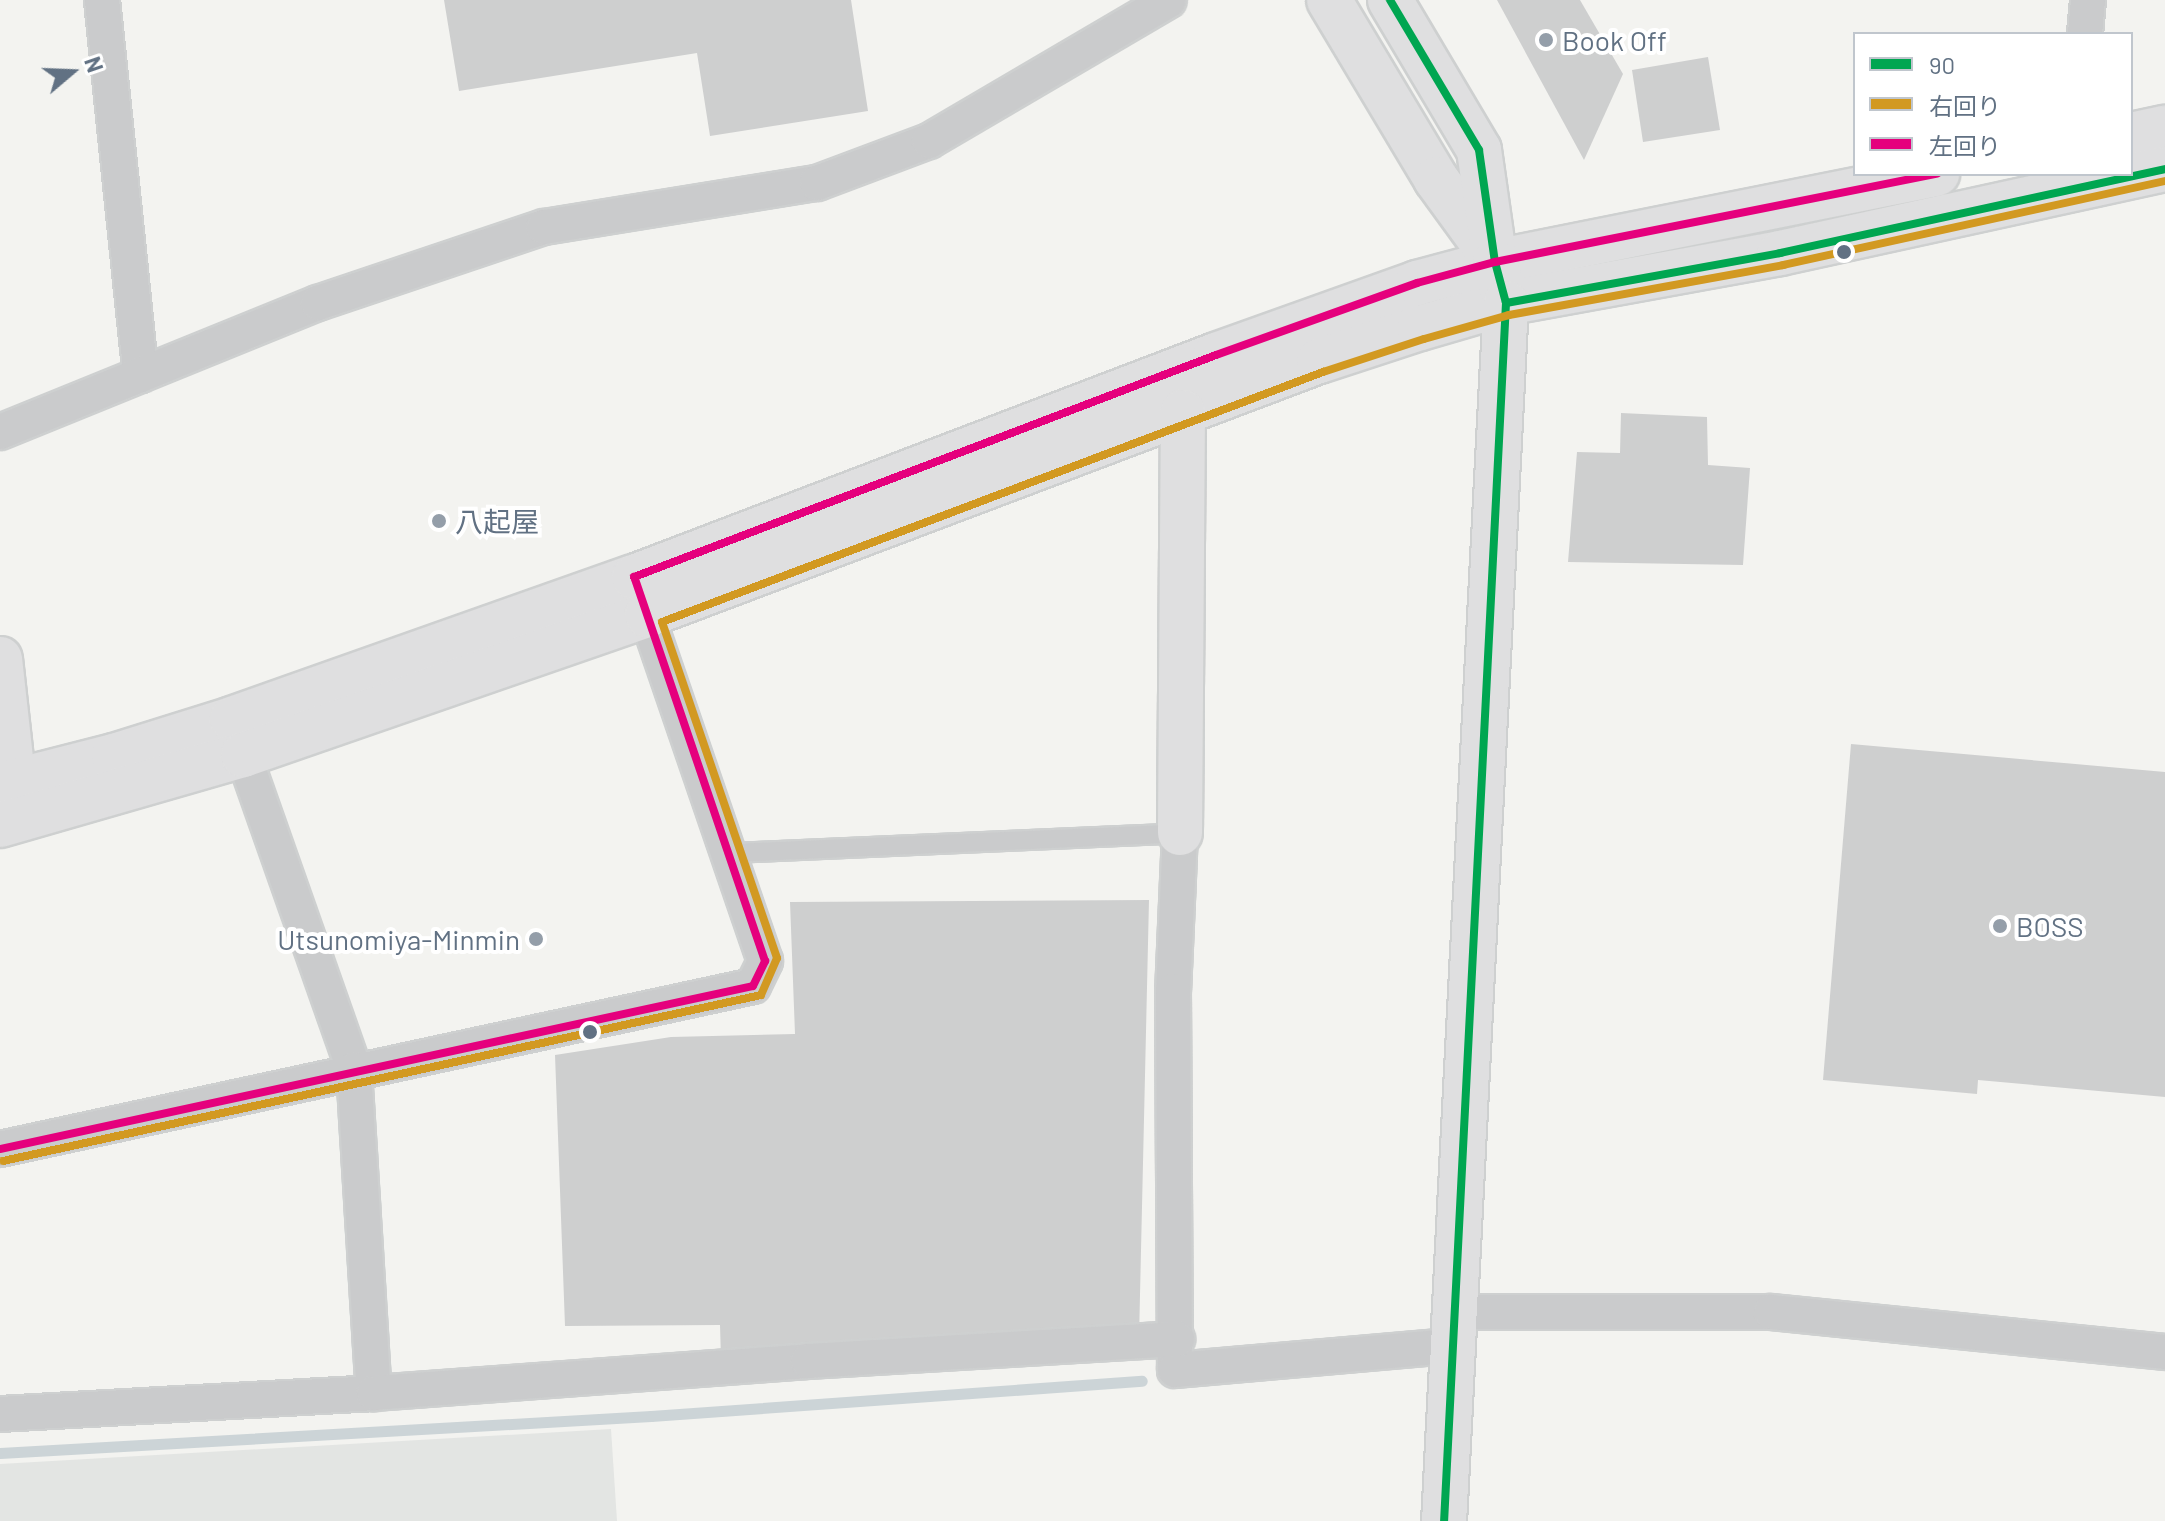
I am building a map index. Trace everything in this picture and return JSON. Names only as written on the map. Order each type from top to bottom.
[{"type":"street","points":[[102,0],[141,375]]},
{"type":"street","points":[[0,432],[318,303],[544,227],[817,183],[929,141],[1169,0]]},
{"type":"street","points":[[1329,0],[1436,179],[1495,262]]},
{"type":"street","points":[[1390,0],[1479,150],[1495,262],[1506,303],[1444,1521]]},
{"type":"street","points":[[2085,32],[2088,0]]},
{"type":"street","points":[[2133,135],[2165,128]]},
{"type":"street","points":[[2133,176],[2165,169]]},
{"type":"street","points":[[640,596],[1334,312],[1417,283],[1495,262],[1927,176]]},
{"type":"street","points":[[0,659],[8,803],[237,737],[640,596],[1183,412],[1319,361],[1506,303],[1780,253],[2133,176]]},
{"type":"street","points":[[1183,412],[1180,833],[1173,991],[1175,1370],[1452,1329],[1771,1312],[2165,1352]]},
{"type":"street","points":[[0,1149],[753,986],[765,961],[640,596]]},
{"type":"street","points":[[237,737],[354,1070],[374,1393]]},
{"type":"street","points":[[0,1414],[374,1393],[808,1361],[1177,1339]]},
{"type":"lane","points":[[730,853],[1180,833]]},
{"type":"shaded area","points":[[611,1429],[617,1521],[0,1521],[0,1464]]},
{"type":"building","points":[[444,0],[851,0],[868,111],[710,136],[697,53],[459,91]]},
{"type":"building","points":[[1497,0],[1580,0],[1623,74],[1584,160]]},
{"type":"building","points":[[1708,57],[1720,130],[1643,142],[1632,70]]},
{"type":"building","points":[[1621,413],[1707,417],[1708,465],[1750,468],[1743,565],[1568,562],[1577,452],[1620,453]]},
{"type":"building","name":"BOSS","points":[[1851,744],[2165,772],[2165,1097],[1978,1080],[1977,1094],[1823,1080]]},
{"type":"building","points":[[1149,900],[1139,1339],[721,1359],[720,1325],[565,1326],[555,1055],[671,1037],[795,1034],[790,902]]},
{"type":"waterway","points":[[0,1453],[651,1416],[1142,1381]]},
{"type":"transit line","name":"90","points":[[1390,0],[1479,150],[1495,262],[1506,303],[1444,1521]]},
{"type":"transit line","name":"90","points":[[2133,176],[2165,169]]},
{"type":"transit line","name":"左回り","points":[[0,1149],[753,986],[765,961],[634,577],[1216,355],[1417,283],[1495,262],[1927,176]]},
{"type":"transit line","name":"90","points":[[1506,303],[1780,253],[2133,176]]},
{"type":"transit line","name":"右回り","points":[[3,1161],[761,995],[777,958],[662,622],[1323,372],[1424,339],[1509,315],[1783,265],[2165,181]]},
{"type":"place","name":"Book Off","points":[[1546,40]]},
{"type":"place","name":"八起屋","points":[[439,521]]},
{"type":"place","name":"BOSS","points":[[2000,926]]},
{"type":"place","name":"Utsunomiya-Minmin","points":[[536,939]]}]
